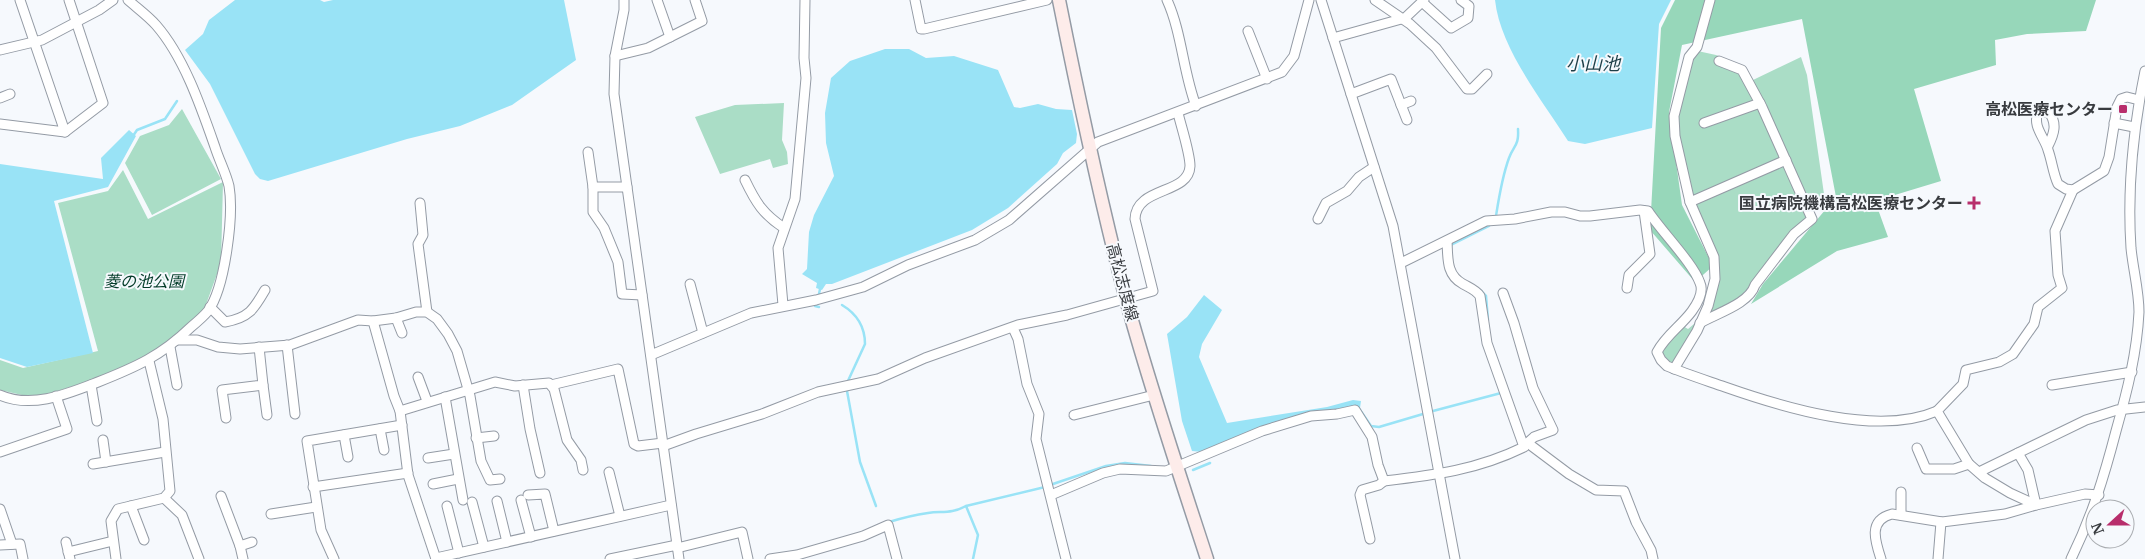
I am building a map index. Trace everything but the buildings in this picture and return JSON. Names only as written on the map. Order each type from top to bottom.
[{"type":"main road","name":"高松志度線","points":[[1058,0],[1090,149],[1126,298],[1154,394],[1207,559]]},
{"type":"street","points":[[20,0],[65,132]]},
{"type":"street","points":[[0,124],[65,132],[103,103],[70,0]]},
{"type":"street","points":[[0,50],[35,42],[77,22],[113,0]]},
{"type":"street","points":[[0,396],[12,400],[32,402],[91,385],[149,361],[170,347],[207,312],[222,275],[227,250],[229,187],[198,97],[168,41],[156,24],[128,0]]},
{"type":"street","points":[[624,0],[624,10],[615,56],[614,94],[679,559]]},
{"type":"street","points":[[657,0],[670,37]]},
{"type":"street","points":[[615,56],[648,48],[702,21],[695,0]]},
{"type":"street","points":[[783,306],[778,248],[795,199],[806,78],[804,58],[805,0]]},
{"type":"street","points":[[915,0],[921,29],[1047,0]]},
{"type":"street","points":[[1167,0],[1181,48],[1188,85],[1196,106]]},
{"type":"street","points":[[651,355],[751,313],[816,300],[863,287],[908,265],[983,236],[1009,220],[1098,142],[1282,72],[1294,56],[1309,0]]},
{"type":"street","points":[[1321,0],[1393,226],[1455,559]]},
{"type":"street","points":[[1375,0],[1410,24],[1436,48],[1467,88],[1472,89],[1487,74]]},
{"type":"street","points":[[1333,38],[1405,18],[1423,1],[1452,28],[1468,18],[1469,6],[1461,0]]},
{"type":"street","points":[[1674,369],[1680,362],[1700,324],[1708,306],[1715,279],[1714,257],[1690,202],[1675,136],[1674,116],[1689,57],[1697,47],[1710,0]]},
{"type":"street","points":[[1248,31],[1266,79]]},
{"type":"street","points":[[1700,324],[1745,299],[1753,292],[1755,285],[1794,234],[1812,219],[1760,103],[1742,70],[1719,61]]},
{"type":"street","points":[[2071,559],[2099,494],[2132,372],[2141,328],[2131,249],[2129,182],[2134,127],[2145,71]]},
{"type":"street","points":[[1351,94],[1391,79],[1407,120]]},
{"type":"street","points":[[0,98],[10,94]]},
{"type":"street","points":[[1401,263],[1486,220],[1515,219],[1551,212],[1565,212],[1580,216],[1648,211],[1691,267],[1701,284],[1696,304],[1683,321],[1670,332],[1657,352],[1661,360],[1674,369],[1790,408],[1822,415],[1862,420],[1896,420],[1926,416],[1937,412],[1963,384],[1966,370],[1999,362],[2013,354],[2034,324],[2038,307],[2062,288],[2058,275],[2055,231],[2073,190],[2098,175],[2107,166],[2117,106],[2121,99],[2139,100]]},
{"type":"street","points":[[1401,105],[1411,101]]},
{"type":"street","points":[[1704,123],[1760,103]]},
{"type":"street","points":[[400,411],[427,401],[468,390],[475,386],[494,382],[515,386],[549,383],[551,385],[618,369],[634,444],[638,446],[663,445],[762,414],[818,392],[878,379],[925,358],[1013,328],[1153,291],[1135,219],[1138,205],[1182,181],[1187,175],[1190,166],[1178,113]]},
{"type":"street","points":[[2114,124],[2134,127]]},
{"type":"street","points":[[2048,146],[2058,184],[2066,189],[2073,190]]},
{"type":"street","points":[[588,152],[593,212],[604,228],[618,262],[622,294],[642,295]]},
{"type":"street","points":[[1690,202],[1786,160]]},
{"type":"street","points":[[1318,219],[1326,203],[1347,190],[1359,177],[1374,167]]},
{"type":"street","points":[[745,180],[757,205],[769,218],[784,228]]},
{"type":"street","points":[[592,187],[627,187]]},
{"type":"street","points":[[420,203],[423,235],[418,244],[427,312]]},
{"type":"street","points":[[1627,288],[1629,275],[1650,254],[1644,211]]},
{"type":"street","points":[[1447,241],[1449,269],[1453,277],[1477,292],[1480,296],[1487,343],[1527,445],[1587,486],[1596,490],[1624,491],[1636,522],[1654,559]]},
{"type":"street","points":[[690,284],[704,333]]},
{"type":"street","points":[[210,307],[226,322],[239,320],[254,309],[265,290]]},
{"type":"street","points":[[1370,539],[1360,495],[1362,490],[1379,485],[1384,481],[1440,474],[1490,462],[1527,445],[1534,437],[1553,430],[1533,388],[1503,293]]},
{"type":"street","points":[[177,340],[197,340],[218,347],[240,349],[287,345],[358,320],[373,321],[396,318],[416,312],[427,312],[437,319],[457,351],[468,390],[482,461],[490,480],[500,479]]},
{"type":"street","points":[[396,318],[402,333]]},
{"type":"street","points":[[373,321],[400,411],[408,474],[436,558],[671,505]]},
{"type":"street","points":[[1013,328],[1018,340],[1027,384],[1039,414],[1036,440],[1066,559]]},
{"type":"street","points":[[287,345],[296,414]]},
{"type":"street","points":[[170,347],[177,385]]},
{"type":"street","points":[[259,347],[266,415]]},
{"type":"street","points":[[116,559],[111,521],[118,509],[164,498],[170,491],[163,418],[149,361]]},
{"type":"street","points":[[2052,385],[2132,372]]},
{"type":"street","points":[[418,377],[427,401]]},
{"type":"street","points":[[91,385],[97,421]]},
{"type":"street","points":[[226,418],[222,390],[263,385]]},
{"type":"street","points":[[523,385],[536,437],[540,473]]},
{"type":"street","points":[[551,385],[554,389],[567,440],[581,460],[583,470]]},
{"type":"street","points":[[1074,415],[1154,394]]},
{"type":"street","points":[[0,452],[67,429],[56,396]]},
{"type":"street","points":[[445,397],[462,500]]},
{"type":"street","points":[[1979,472],[2086,420],[2145,406]]},
{"type":"street","points":[[1049,489],[1120,469],[1166,471],[1262,431],[1311,416],[1337,414],[1355,410],[1372,437],[1378,465],[1384,481]]},
{"type":"street","points":[[1937,412],[1969,464],[1985,478],[2010,493],[2036,505]]},
{"type":"street","points":[[334,559],[321,530],[307,441],[402,425]]},
{"type":"street","points":[[380,429],[384,450]]},
{"type":"street","points":[[344,435],[348,457]]},
{"type":"street","points":[[476,438],[494,436]]},
{"type":"street","points":[[103,440],[106,462]]},
{"type":"street","points":[[1917,448],[1926,469],[1954,469],[1969,464]]},
{"type":"street","points":[[93,464],[165,452]]},
{"type":"street","points":[[2018,453],[2028,470],[2036,505]]},
{"type":"street","points":[[428,458],[454,454]]},
{"type":"street","points":[[609,472],[620,516]]},
{"type":"street","points":[[313,486],[408,474]]},
{"type":"street","points":[[433,484],[458,479]]},
{"type":"street","points":[[1901,492],[1901,515]]},
{"type":"street","points":[[531,536],[524,498],[545,494],[554,531]]},
{"type":"street","points":[[1881,559],[1874,528],[1878,521],[1885,516],[1901,515],[1941,522],[2005,514],[2085,494],[2099,494]]},
{"type":"street","points":[[222,496],[243,559]]},
{"type":"street","points":[[164,498],[182,515],[199,559]]},
{"type":"street","points":[[497,501],[507,542]]},
{"type":"street","points":[[472,502],[484,547]]},
{"type":"street","points":[[131,506],[144,540]]},
{"type":"street","points":[[447,506],[459,553]]},
{"type":"street","points":[[271,514],[316,507]]},
{"type":"street","points":[[0,509],[12,544]]},
{"type":"street","points":[[1938,559],[1941,522]]},
{"type":"street","points":[[770,559],[796,555],[863,536],[888,526],[896,559]]},
{"type":"street","points":[[610,559],[742,532],[748,559]]},
{"type":"street","points":[[68,551],[113,541]]},
{"type":"street","points":[[240,546],[252,542]]},
{"type":"street","points":[[0,545],[20,544],[23,559]]},
{"type":"green space","points":[[1675,0],[2096,0],[2086,31],[2027,34],[1995,40],[1996,65],[1914,89],[1941,181],[1875,201],[1888,237],[1837,251],[1751,304],[1763,284],[1836,197],[1802,19],[1682,45],[1669,112],[1682,205],[1713,266],[1695,282],[1650,230],[1661,28]]},
{"type":"green space","points":[[1693,50],[1716,55],[1740,65],[1753,80],[1801,57],[1807,75],[1824,194],[1808,220],[1744,297],[1713,311],[1691,335],[1671,365],[1664,360],[1659,350],[1683,326],[1688,329],[1712,309],[1718,278],[1717,256],[1693,199],[1677,136],[1676,117]]},
{"type":"green space","points":[[784,103],[782,140],[787,152],[788,164],[773,168],[770,159],[720,174],[695,117],[735,105]]},
{"type":"green space","points":[[182,109],[221,179],[152,215],[125,163],[140,136],[169,125]]},
{"type":"green space","name":"菱の池公園","points":[[123,170],[148,219],[223,182],[221,263],[204,310],[165,347],[138,362],[102,377],[35,398],[0,390],[0,360],[23,368],[98,351],[58,203],[108,191]]},
{"type":"water","points":[[235,0],[320,0],[324,2],[333,0],[564,0],[576,60],[512,105],[460,126],[407,139],[268,181],[260,179],[255,174],[210,84],[185,50],[203,34],[209,20]]},
{"type":"water","name":"小山池","points":[[1495,0],[1671,0],[1659,24],[1652,128],[1585,144],[1568,141],[1513,55],[1505,37]]},
{"type":"water","points":[[885,49],[909,49],[926,58],[954,56],[998,70],[1014,107],[1020,108],[1038,104],[1056,109],[1072,110],[1077,134],[1076,143],[1063,153],[1057,164],[1008,208],[972,230],[832,284],[826,284],[822,290],[816,288],[817,283],[802,274],[807,269],[809,232],[814,215],[834,176],[826,143],[825,113],[831,78],[850,61]]},
{"type":"water","points":[[129,130],[136,136],[108,187],[54,201],[93,353],[27,367],[0,358],[0,164],[103,179],[101,158]]},
{"type":"water","points":[[1204,295],[1222,310],[1202,344],[1199,357],[1227,423],[1327,407],[1353,400],[1361,401],[1360,408],[1324,414],[1202,452],[1192,451],[1182,421],[1167,334],[1187,317]]},
{"type":"waterway","points":[[133,136],[137,130],[165,119],[177,101]]},
{"type":"waterway","points":[[1496,216],[1504,172],[1517,142],[1518,129]]},
{"type":"waterway","points":[[1451,245],[1489,226]]},
{"type":"waterway","points":[[819,294],[820,289]]},
{"type":"waterway","points":[[1480,290],[1486,296],[1488,320]]},
{"type":"waterway","points":[[842,305],[852,312],[859,321],[865,338],[865,344],[847,383]]},
{"type":"waterway","points":[[815,306],[819,307]]},
{"type":"waterway","points":[[847,391],[860,462],[876,506]]},
{"type":"waterway","points":[[1433,411],[1501,393]]},
{"type":"waterway","points":[[1358,407],[1371,426],[1379,427],[1423,414]]},
{"type":"waterway","points":[[1050,485],[1106,466],[1125,463],[1151,466]]},
{"type":"waterway","points":[[1193,470],[1210,463]]},
{"type":"waterway","points":[[973,559],[978,535],[966,506],[1045,487]]},
{"type":"waterway","points":[[889,522],[933,512],[961,509],[966,506]]},
{"type":"place","name":"高松医療センター","points":[[2123,109]]},
{"type":"place","name":"国立病院機構高松医療センター","points":[[1974,203]]}]
